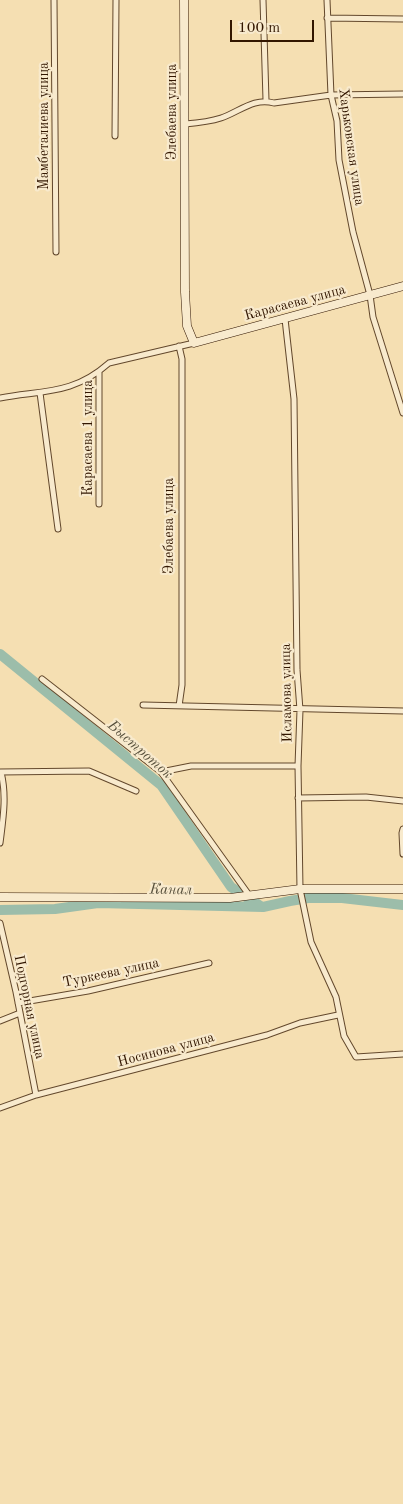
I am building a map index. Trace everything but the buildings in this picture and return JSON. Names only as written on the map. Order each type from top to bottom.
[{"type":"street","name":"Мамбеталиева улица","points":[[54,0],[56,252]]},
{"type":"street","points":[[115,136],[116,0]]},
{"type":"street","name":"Элебаева улица","points":[[184,0],[184,292],[187,326],[194,342]]},
{"type":"street","points":[[264,0],[266,100]]},
{"type":"street","name":"Харьковская улица","points":[[327,0],[331,95],[337,121],[339,160],[353,232],[370,295],[373,317],[403,414]]},
{"type":"street","points":[[327,18],[403,19]]},
{"type":"street","points":[[185,124],[222,118],[255,102],[266,100],[274,103],[331,95],[403,94]]},
{"type":"street","name":"Карасаева улица","points":[[194,342],[403,286]]},
{"type":"street","name":"Исламова улица","points":[[285,319],[294,399],[297,670],[300,710],[298,766],[300,889],[311,942],[336,997],[338,1015],[344,1036],[356,1057],[403,1054]]},
{"type":"street","points":[[0,398],[58,391],[80,384],[109,363],[194,342]]},
{"type":"street","name":"Элебаева улица","points":[[179,346],[182,359],[182,685],[179,706]]},
{"type":"street","name":"Карасаева 1 улица","points":[[99,372],[99,504]]},
{"type":"street","points":[[40,393],[58,530]]},
{"type":"street","points":[[42,678],[162,772],[249,895]]},
{"type":"street","points":[[143,705],[403,711]]},
{"type":"street","points":[[162,772],[191,766],[298,766]]},
{"type":"street","points":[[0,842],[4,802],[4,784],[1,772],[88,771],[136,791]]},
{"type":"street","points":[[298,798],[366,797],[403,801]]},
{"type":"street","points":[[403,828],[403,854]]},
{"type":"street","points":[[0,897],[230,898],[300,889],[403,889]]},
{"type":"street","name":"Подгорная улица","points":[[0,923],[36,1095]]},
{"type":"street","name":"Туркеева улица","points":[[18,1003],[88,991],[209,963]]},
{"type":"street","points":[[0,1021],[20,1014]]},
{"type":"street","name":"Носинова улица","points":[[0,1108],[36,1095],[267,1035],[300,1023],[338,1015]]},
{"type":"waterway","name":"Быстроток","points":[[0,654],[161,785],[231,887],[262,907]]},
{"type":"waterway","name":"Канал","points":[[0,910],[55,909],[98,903],[263,907],[308,898],[342,898],[403,905]]}]
